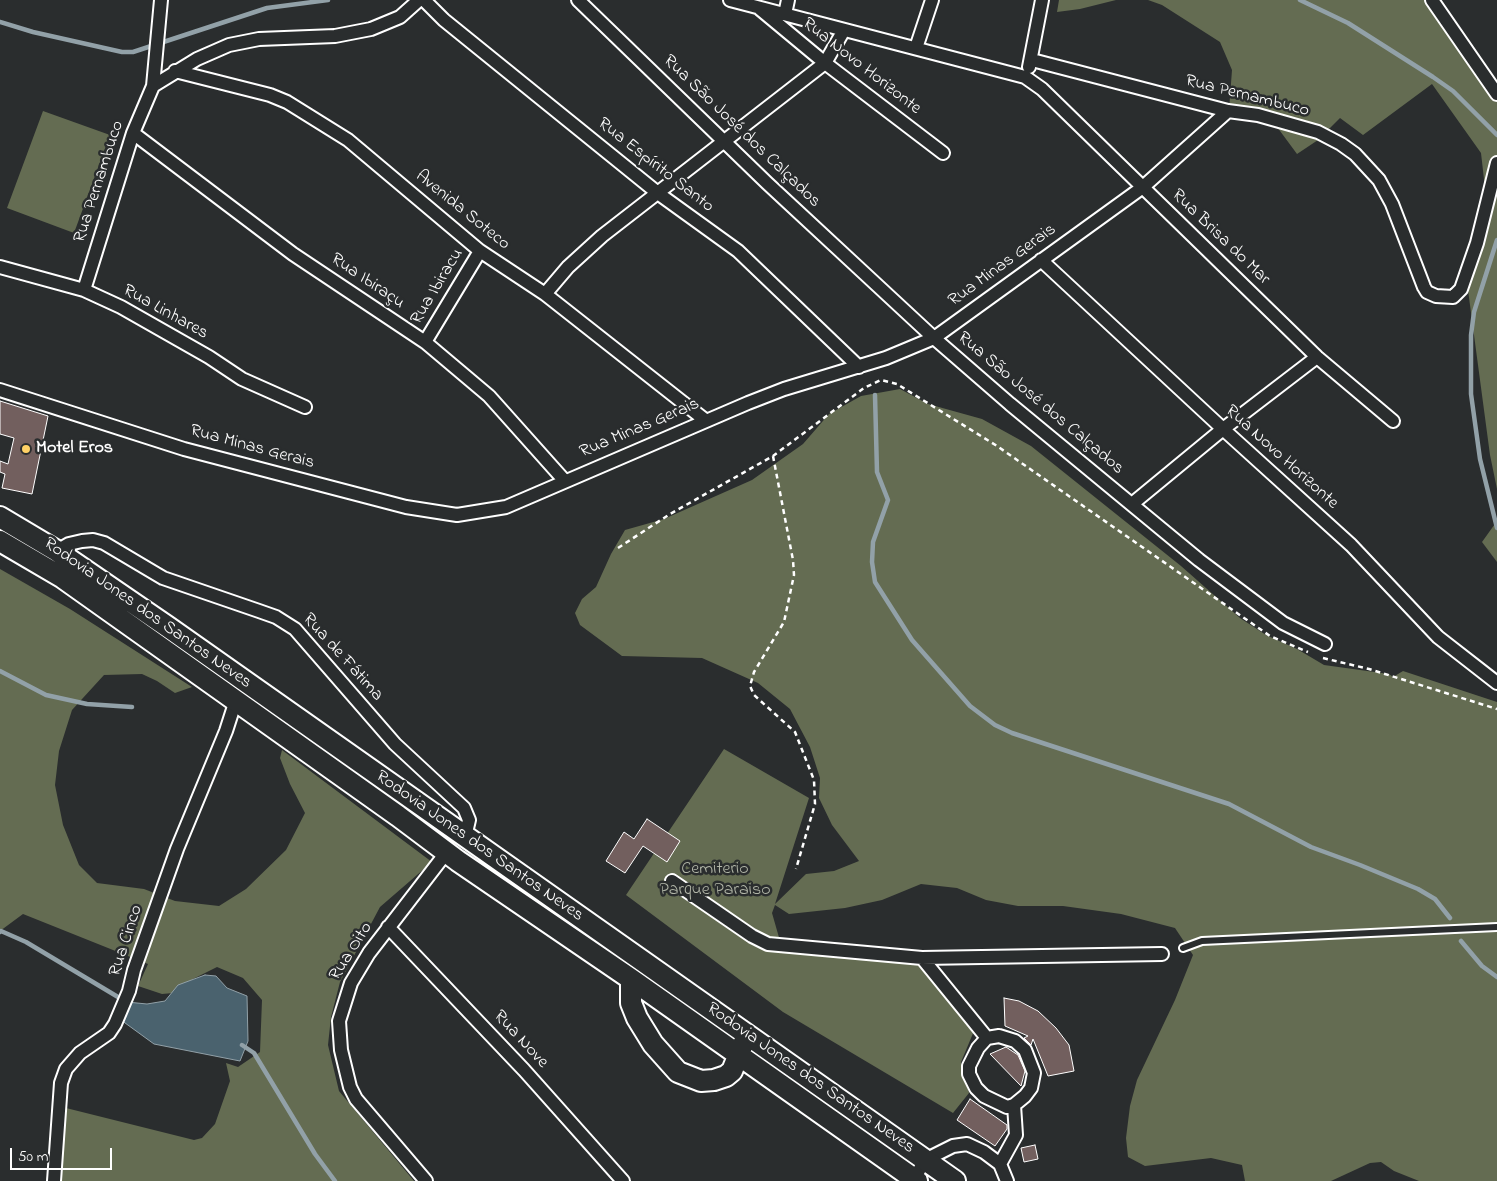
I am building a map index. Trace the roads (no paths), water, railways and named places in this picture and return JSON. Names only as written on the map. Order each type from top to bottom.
[{"type":"main road","name":"Rodovia Jones dos Santos Neves","points":[[0,517],[57,551],[955,1181]]},
{"type":"main road","name":"Rodovia Jones dos Santos Neves","points":[[0,541],[63,578],[398,816],[446,853],[631,979],[914,1180]]},
{"type":"main road","points":[[631,979],[631,1003],[637,1018],[653,1044],[678,1072],[701,1081],[714,1080],[732,1071],[746,1035]]},
{"type":"street","name":"Rua Pernambuco","points":[[84,290],[133,133],[153,86],[161,0]]},
{"type":"street","points":[[153,86],[175,71],[220,48],[248,40],[335,36],[380,26],[400,17],[419,0]]},
{"type":"street","name":"Rua Espírito Santo","points":[[424,0],[444,20],[659,194],[738,251],[859,367]]},
{"type":"street","name":"Rua São José dos Calçados","points":[[578,0],[767,183],[934,338],[1010,404],[1199,560],[1283,623],[1325,644]]},
{"type":"street","points":[[730,0],[1025,77],[1032,60],[1042,0]]},
{"type":"street","points":[[785,14],[788,0]]},
{"type":"street","points":[[916,48],[932,0]]},
{"type":"street","points":[[1432,0],[1497,94]]},
{"type":"street","name":"Rua Novo Horizonte","points":[[759,8],[825,63],[943,153]]},
{"type":"street","points":[[545,294],[585,251],[659,194],[724,140],[825,63],[844,30]]},
{"type":"street","name":"Rua Pernambuco","points":[[1032,60],[1228,111],[1258,115],[1318,132],[1355,154],[1379,180],[1392,204],[1427,292],[1441,298],[1452,297],[1461,290],[1477,243],[1497,162]]},
{"type":"street","name":"Avenida Soteco","points":[[175,71],[270,95],[287,102],[348,140],[480,250],[545,294],[705,420]]},
{"type":"street","name":"Rua Brisa do Mar","points":[[1025,77],[1042,89],[1317,357],[1393,421]]},
{"type":"street","name":"Rua Minas Gerais","points":[[0,390],[184,449],[406,507],[444,515],[468,515],[506,507],[564,480],[705,420],[784,389],[859,367],[934,338],[1143,187],[1228,111]]},
{"type":"street","name":"Rua Ibiraçu","points":[[133,133],[293,254],[425,342],[489,396],[564,480]]},
{"type":"street","name":"Rua Ibiracu","points":[[425,342],[480,250]]},
{"type":"street","name":"Rua Novo Horizonte","points":[[1041,260],[1222,429],[1351,545],[1438,637],[1497,683]]},
{"type":"street","name":"Rua Linhares","points":[[0,267],[84,290],[121,307],[209,357],[242,379],[306,407]]},
{"type":"street","points":[[1132,504],[1222,429],[1317,357]]},
{"type":"street","name":"Rua de Fátima","points":[[57,551],[69,544],[97,541],[163,578],[259,611],[291,626],[319,654],[394,744],[464,808],[469,820],[465,837]]},
{"type":"street","name":"Rua Cinco","points":[[54,1181],[61,1083],[66,1070],[80,1052],[109,1033],[115,1024],[129,991],[134,970],[177,849],[226,731],[236,700]]},
{"type":"street","name":"Rua Oito","points":[[426,1181],[356,1099],[350,1087],[341,1050],[339,1021],[344,998],[355,976],[388,927],[446,853]]},
{"type":"street","points":[[672,881],[752,936],[768,944],[922,958],[1162,954]]},
{"type":"street","name":"Rua Nove","points":[[388,927],[524,1070],[623,1181]]},
{"type":"street","points":[[922,958],[987,1038]]},
{"type":"street","points":[[999,1036],[1015,1041],[1030,1058],[1034,1073],[1031,1088],[1014,1105],[1008,1107],[992,1102],[971,1081],[969,1066],[978,1048],[987,1038],[999,1036]]},
{"type":"street","points":[[1000,1164],[1016,1135],[1014,1105]]},
{"type":"street","points":[[914,1180],[925,1160],[953,1146],[967,1144],[984,1152],[1000,1164],[1007,1181]]},
{"type":"lane","points":[[1184,948],[1202,941],[1497,927]]},
{"type":"water","points":[[205,975],[216,976],[227,988],[247,996],[248,1041],[240,1061],[154,1044],[121,1020],[127,1002],[147,1004],[165,1001],[178,985]]},
{"type":"waterway","points":[[0,22],[33,32],[122,52],[133,52],[267,8],[328,0]]},
{"type":"waterway","points":[[1300,0],[1348,23],[1433,77],[1453,91],[1497,135]]},
{"type":"waterway","points":[[1497,240],[1474,312],[1471,335],[1471,394],[1480,459],[1497,528]]},
{"type":"waterway","points":[[875,395],[877,472],[888,500],[873,542],[872,562],[875,582],[912,640],[970,706],[995,725],[1012,733],[1229,804],[1311,847],[1418,889],[1435,899],[1450,918]]},
{"type":"waterway","points":[[0,671],[46,695],[87,704],[132,707]]},
{"type":"waterway","points":[[0,932],[26,942],[123,1000]]},
{"type":"waterway","points":[[1461,941],[1482,966],[1497,977]]},
{"type":"waterway","points":[[242,1045],[254,1053],[315,1154],[335,1181]]},
{"type":"place","name":"Motel Eros","points":[[26,449]]},
{"type":"park label","name":"Cemiterio Parque Paraiso","points":[[715,880]]}]
